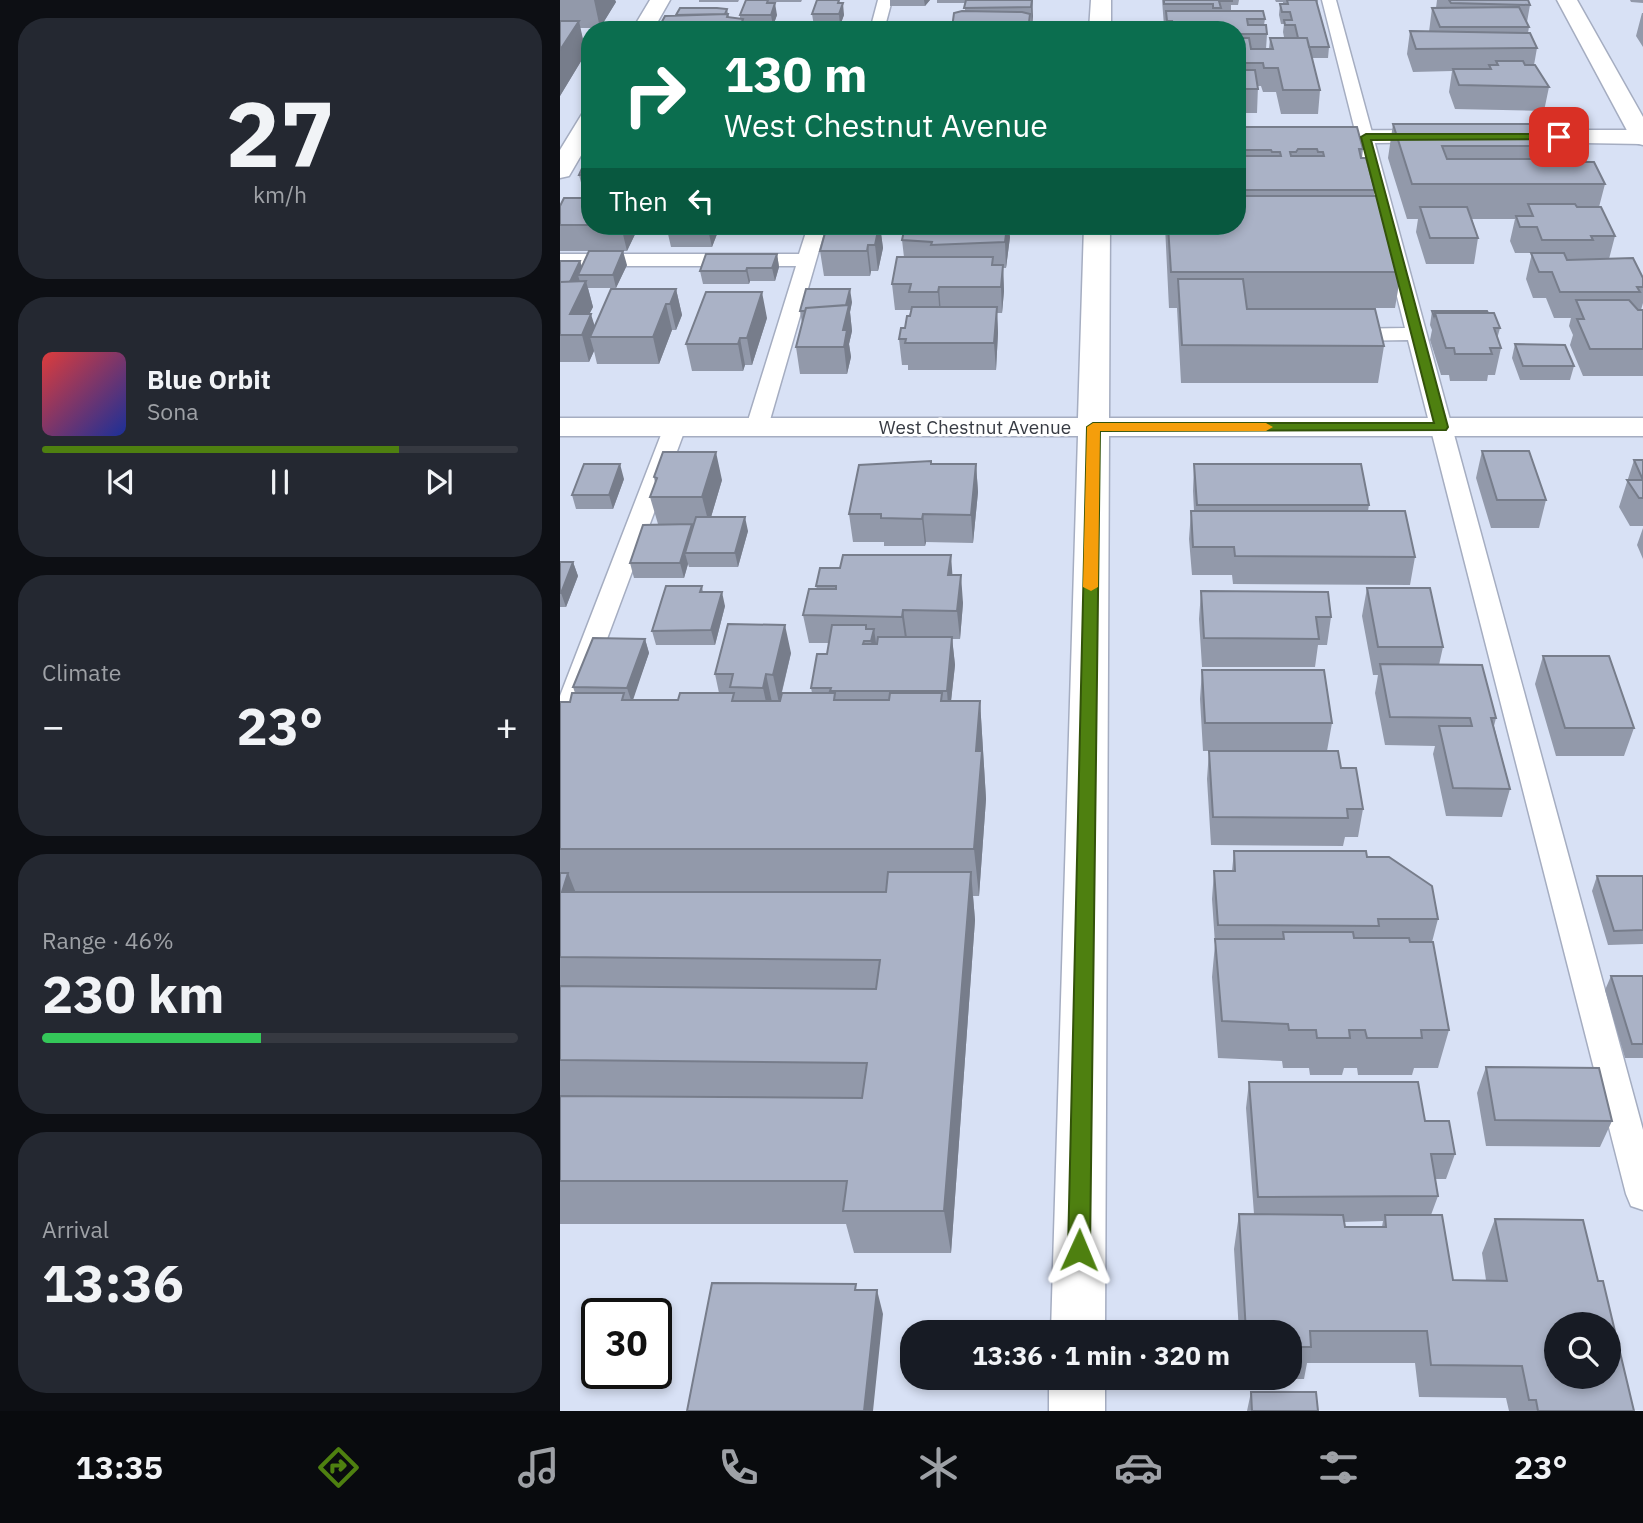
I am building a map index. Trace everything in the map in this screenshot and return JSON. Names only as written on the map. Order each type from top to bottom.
[{"type":"street","points":[[647,21],[660,0]]},
{"type":"street","points":[[1100,21],[1101,0]]},
{"type":"street","points":[[1504,137],[1643,137],[1567,0]]},
{"type":"street","points":[[1246,138],[1462,137]]},
{"type":"street","points":[[560,171],[581,140]]},
{"type":"street","points":[[1078,1320],[1097,235]]},
{"type":"street","name":"West Chestnut Avenue","points":[[560,427],[1643,427]]},
{"type":"street","points":[[1077,1390],[1077,1411]]},
{"type":"lane","points":[[879,21],[885,0]]},
{"type":"lane","points":[[1329,0],[1643,1194]]},
{"type":"lane","points":[[757,427],[815,235]]},
{"type":"lane","points":[[560,260],[808,260]]},
{"type":"lane","points":[[1327,335],[1417,334]]},
{"type":"lane","points":[[560,730],[675,427]]},
{"type":"building","points":[[746,0],[768,0],[767,3],[775,3],[771,15],[740,15]]},
{"type":"building","points":[[817,0],[839,0],[838,3],[843,3],[839,14],[812,14]]},
{"type":"building","points":[[966,0],[1032,0],[1031,7],[964,8]]},
{"type":"building","points":[[1164,0],[1232,1],[1219,1],[1221,8],[1213,8],[1213,4],[1164,4]]},
{"type":"building","points":[[1287,0],[1316,0],[1329,47],[1309,47],[1307,38],[1298,38],[1295,25],[1285,25],[1284,20],[1292,20],[1290,12],[1282,12],[1280,4],[1288,4]]},
{"type":"building","points":[[1449,0],[1528,0],[1530,5],[1451,3]]},
{"type":"building","points":[[1519,7],[1529,27],[1440,27],[1432,8]]},
{"type":"building","points":[[680,8],[727,9],[725,14],[676,15]]},
{"type":"building","points":[[962,11],[1030,14],[1029,21],[953,21],[954,13]]},
{"type":"building","points":[[1166,11],[1263,11],[1265,19],[1247,19],[1248,25],[1266,25],[1267,34],[1246,34],[1246,21],[1167,21]]},
{"type":"building","points":[[728,14],[727,17],[743,19],[662,21],[665,16]]},
{"type":"building","points":[[560,21],[579,21],[560,50]]},
{"type":"building","points":[[1410,31],[1530,33],[1537,48],[1416,49]]},
{"type":"building","points":[[1246,38],[1249,38],[1251,49],[1273,49],[1270,38],[1307,38],[1320,90],[1283,90],[1278,68],[1264,68],[1263,63],[1246,63]]},
{"type":"building","points":[[1496,61],[1523,61],[1525,65],[1535,65],[1549,87],[1459,85],[1453,69],[1491,69],[1489,65],[1498,65]]},
{"type":"building","points":[[1246,70],[1255,70],[1258,89],[1246,89]]},
{"type":"building","points":[[1393,124],[1574,124],[1584,143],[1567,143],[1569,146],[1442,146],[1447,159],[1575,159],[1576,162],[1594,162],[1605,184],[1412,184]]},
{"type":"building","points":[[1246,127],[1357,127],[1363,149],[1359,149],[1361,158],[1366,158],[1375,190],[1246,190],[1246,156],[1281,156],[1280,152],[1246,150]],"holes":[[[1298,149],[1317,149],[1318,152],[1323,152],[1324,156],[1291,156],[1290,152],[1296,152]]]},
{"type":"building","points":[[1246,196],[1379,196],[1401,272],[1171,272],[1169,235],[1246,235]]},
{"type":"building","points":[[564,198],[581,198],[581,225],[560,225],[560,206]]},
{"type":"building","points":[[1528,204],[1601,207],[1615,236],[1591,236],[1593,240],[1542,240],[1537,227],[1520,227],[1516,216],[1533,216]]},
{"type":"building","points":[[1420,207],[1467,207],[1478,238],[1430,238]]},
{"type":"building","points":[[824,235],[877,235],[875,245],[868,245],[867,251],[820,251]]},
{"type":"building","points":[[903,235],[1006,235],[1005,242],[931,245],[932,242],[902,240]]},
{"type":"building","points":[[589,251],[623,251],[613,275],[578,275]]},
{"type":"building","points":[[1531,253],[1564,253],[1567,260],[1633,258],[1643,278],[1643,287],[1637,287],[1640,292],[1560,292],[1552,272],[1539,272]]},
{"type":"building","points":[[706,254],[777,254],[772,268],[700,271]]},
{"type":"building","points":[[897,257],[993,257],[992,265],[1003,265],[1001,287],[939,287],[938,292],[909,292],[911,284],[892,284]]},
{"type":"building","points":[[560,261],[580,261],[570,282],[560,282]]},
{"type":"building","points":[[1178,279],[1243,279],[1247,309],[1375,309],[1384,346],[1182,345]]},
{"type":"building","points":[[586,281],[570,314],[591,314],[582,335],[560,335],[560,282]]},
{"type":"building","points":[[611,289],[676,289],[670,304],[666,304],[653,337],[590,337]]},
{"type":"building","points":[[806,289],[850,289],[846,305],[806,308],[805,311],[800,311]]},
{"type":"building","points":[[706,292],[762,292],[747,338],[740,338],[738,344],[686,344]]},
{"type":"building","points":[[1576,300],[1629,300],[1638,310],[1643,310],[1643,349],[1590,349],[1577,319],[1584,319]]},
{"type":"building","points":[[849,305],[843,330],[847,330],[844,347],[796,347],[806,308]]},
{"type":"building","points":[[912,307],[997,307],[994,343],[905,343],[906,339],[899,339],[901,328],[905,328]]},
{"type":"building","points":[[1432,311],[1488,313],[1435,313],[1434,316]]},
{"type":"building","points":[[1435,313],[1494,313],[1500,328],[1494,328],[1501,348],[1490,348],[1492,354],[1455,354],[1454,348],[1446,348]]},
{"type":"building","points":[[1515,344],[1565,345],[1574,366],[1523,366]]},
{"type":"building","points":[[1482,451],[1529,451],[1546,500],[1497,500]]},
{"type":"building","points":[[663,452],[716,452],[702,497],[650,497]]},
{"type":"building","points":[[1634,460],[1643,460],[1643,480]]},
{"type":"building","points":[[931,461],[931,464],[976,464],[971,515],[923,514],[922,519],[881,518],[881,514],[849,514],[859,465]]},
{"type":"building","points":[[584,464],[620,464],[609,495],[572,495]]},
{"type":"building","points":[[1194,464],[1361,464],[1369,505],[1197,505]]},
{"type":"building","points":[[1627,480],[1643,480],[1643,498],[1639,498]]},
{"type":"building","points":[[1191,511],[1405,511],[1415,557],[1235,556],[1234,547],[1193,547]]},
{"type":"building","points":[[696,517],[745,517],[735,553],[685,553]]},
{"type":"building","points":[[692,524],[680,563],[630,563],[643,525]]},
{"type":"building","points":[[843,555],[951,555],[948,575],[961,575],[957,611],[903,610],[902,617],[803,615],[809,589],[836,589],[836,586],[816,586],[820,568],[840,568]]},
{"type":"building","points":[[560,562],[573,562],[561,593],[560,593]]},
{"type":"building","points":[[666,586],[702,586],[700,592],[722,592],[711,630],[652,631]]},
{"type":"building","points":[[1367,588],[1430,588],[1443,647],[1378,647]]},
{"type":"building","points":[[1201,591],[1328,592],[1331,617],[1316,617],[1319,639],[1204,638]]},
{"type":"building","points":[[728,624],[785,625],[773,675],[766,674],[763,688],[730,687],[733,674],[715,674]]},
{"type":"building","points":[[832,625],[866,625],[866,629],[874,629],[871,641],[864,641],[863,644],[877,644],[878,637],[952,637],[947,691],[830,691],[831,688],[811,688],[817,654],[827,654]]},
{"type":"building","points":[[593,638],[645,639],[627,688],[573,687]]},
{"type":"building","points":[[1543,656],[1609,656],[1634,728],[1565,728]]},
{"type":"building","points":[[1380,664],[1482,665],[1496,718],[1491,718],[1510,789],[1453,788],[1439,726],[1472,726],[1470,718],[1390,717]]},
{"type":"building","points":[[1202,670],[1324,670],[1332,723],[1205,723]]},
{"type":"building","points":[[572,693],[624,693],[622,700],[678,700],[680,693],[734,693],[732,701],[780,701],[782,693],[835,693],[834,700],[889,700],[890,693],[942,693],[941,701],[980,701],[976,751],[982,751],[974,849],[560,849],[560,702],[570,702]]},
{"type":"building","points":[[1209,751],[1338,751],[1341,768],[1356,768],[1363,809],[1347,809],[1348,818],[1213,817]]},
{"type":"building","points":[[1234,851],[1366,851],[1367,857],[1389,857],[1432,886],[1438,919],[1378,919],[1379,926],[1218,925],[1214,871],[1235,871]]},
{"type":"building","points":[[888,872],[971,872],[944,1211],[843,1211],[847,1181],[560,1181],[560,1096],[862,1098],[867,1063],[560,1060],[560,986],[876,989],[880,960],[560,957],[560,873],[568,873],[562,892],[886,892]]},
{"type":"building","points":[[1597,876],[1643,876],[1643,930],[1614,931]]},
{"type":"building","points":[[1283,932],[1353,932],[1354,938],[1409,938],[1410,942],[1433,942],[1449,1030],[1421,1030],[1422,1038],[1367,1038],[1365,1030],[1349,1030],[1350,1038],[1317,1038],[1316,1030],[1289,1030],[1288,1024],[1222,1021],[1215,939],[1284,939]]},
{"type":"building","points":[[1611,976],[1643,976],[1643,1044],[1632,1044]]},
{"type":"building","points":[[1486,1067],[1599,1068],[1612,1121],[1495,1120]]},
{"type":"building","points":[[1249,1082],[1418,1082],[1425,1121],[1449,1121],[1455,1154],[1431,1154],[1438,1196],[1258,1197]]},
{"type":"building","points":[[1239,1214],[1343,1215],[1345,1227],[1386,1227],[1385,1215],[1442,1215],[1453,1280],[1507,1281],[1495,1219],[1583,1220],[1598,1281],[1603,1281],[1610,1312],[1544,1312],[1544,1389],[1621,1389],[1621,1356],[1634,1411],[1538,1411],[1536,1400],[1529,1400],[1522,1366],[1431,1365],[1427,1331],[1310,1331],[1311,1347],[1302,1347],[1302,1320],[1245,1320]]},
{"type":"building","points":[[712,1283],[856,1284],[855,1290],[877,1290],[864,1411],[687,1411]]},
{"type":"building","points":[[1251,1392],[1316,1392],[1318,1411],[1252,1411]]},
{"type":"slow traffic","points":[[1091,587],[1093,427],[1266,427]]},
{"type":"route","points":[[1079,1250],[1093,427],[1442,427],[1366,137],[1559,137]]}]
